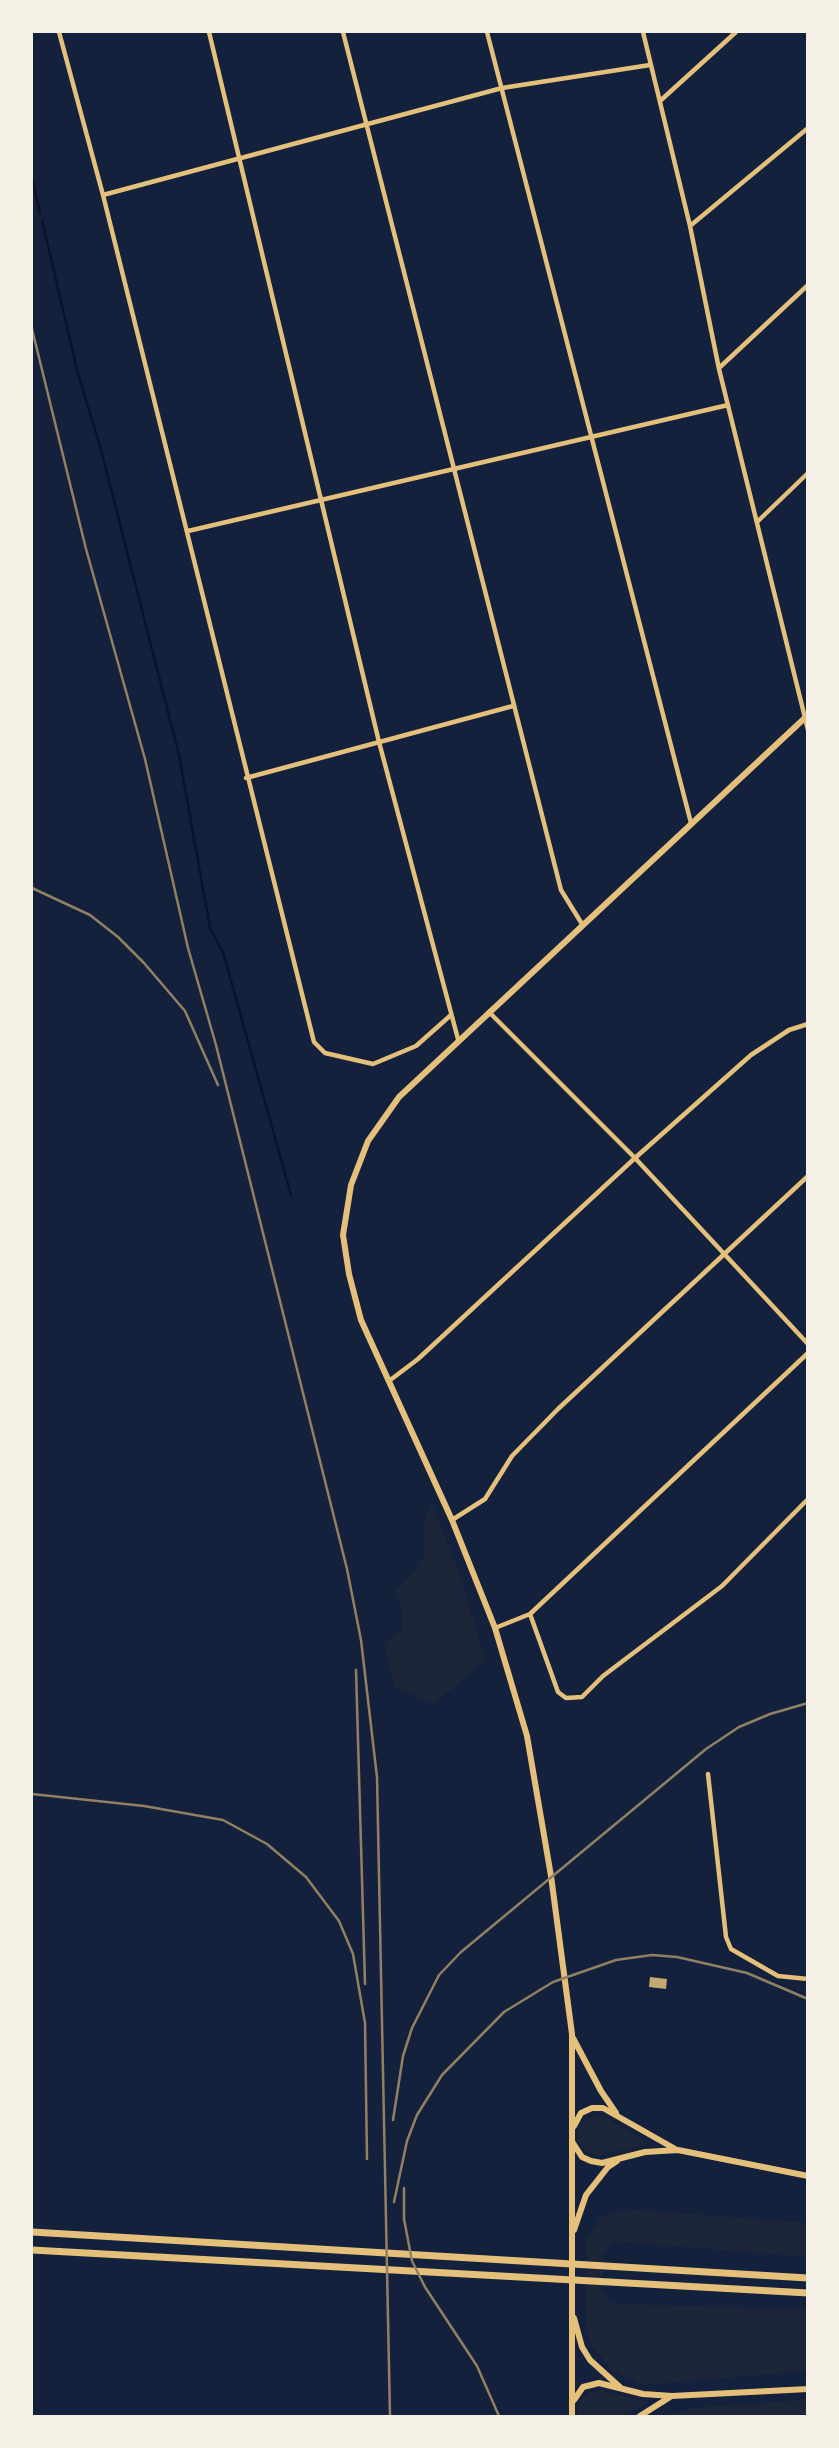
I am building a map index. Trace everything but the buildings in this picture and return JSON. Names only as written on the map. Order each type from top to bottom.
[{"type":"main road","points":[[573,2414],[572,2034],[551,1876],[527,1736],[495,1628],[452,1520],[360,1320],[343,1235],[351,1185],[368,1140],[399,1097],[806,716]]},
{"type":"main road","points":[[572,2034],[601,2091],[618,2115]]},
{"type":"main road","points":[[678,2150],[618,2115],[592,2108],[581,2113],[571,2136],[577,2152],[591,2161],[602,2163],[645,2152],[678,2150],[807,2176]]},
{"type":"main road","points":[[572,2242],[578,2212],[586,2195],[608,2167],[625,2157]]},
{"type":"main road","points":[[32,2232],[807,2278]]},
{"type":"main road","points":[[32,2250],[807,2293]]},
{"type":"main road","points":[[571,2307],[582,2347],[590,2360],[625,2391]]},
{"type":"main road","points":[[573,2414],[577,2393],[590,2384],[672,2396],[807,2389]]},
{"type":"main road","points":[[640,2417],[672,2396]]},
{"type":"street","points":[[59,32],[103,195],[246,778],[314,1042],[325,1054],[373,1064],[416,1046],[451,1015]]},
{"type":"street","points":[[209,32],[379,742],[458,1039]]},
{"type":"street","points":[[344,32],[561,890],[582,924]]},
{"type":"street","points":[[487,32],[691,823]]},
{"type":"street","points":[[643,32],[690,226],[719,369],[806,716],[807,730]]},
{"type":"street","points":[[660,101],[736,32]]},
{"type":"street","points":[[103,195],[502,88],[650,65]]},
{"type":"street","points":[[690,226],[807,128]]},
{"type":"street","points":[[719,369],[807,285]]},
{"type":"street","points":[[187,531],[728,405]]},
{"type":"street","points":[[757,522],[807,473]]},
{"type":"street","points":[[246,778],[513,706]]},
{"type":"street","points":[[488,1011],[635,1158],[807,1344]]},
{"type":"street","points":[[388,1382],[418,1359],[635,1158],[751,1055],[789,1030],[807,1024]]},
{"type":"street","points":[[452,1520],[485,1499],[512,1456],[549,1418],[807,1176]]},
{"type":"street","points":[[495,1628],[530,1614],[807,1353]]},
{"type":"street","points":[[530,1614],[558,1692],[566,1698],[582,1697],[603,1676],[722,1586],[807,1499]]},
{"type":"street","points":[[708,1774],[726,1937],[731,1949],[778,1976],[807,1979]]},
{"type":"shaded area","points":[[431,1503],[459,1573],[486,1660],[434,1704],[395,1688],[383,1644],[403,1630],[402,1609],[395,1591],[415,1571],[424,1555],[424,1524]]},
{"type":"shaded area","points":[[597,2116],[609,2119],[648,2144],[597,2156],[586,2151],[578,2141],[578,2131],[585,2120]]},
{"type":"shaded area","points":[[625,2209],[807,2223],[807,2257],[616,2241],[603,2253],[602,2290],[610,2302],[619,2304],[807,2309],[807,2371],[641,2385],[612,2370],[592,2346],[587,2333],[587,2238],[602,2216]]},
{"type":"shaded area","points":[[600,2390],[649,2402],[625,2416],[577,2416],[579,2401],[589,2392]]},
{"type":"shaded area","points":[[807,2400],[807,2414],[793,2416],[667,2416],[689,2408]]},
{"type":"waterway","points":[[32,178],[40,213]]},
{"type":"waterway","points":[[42,220],[78,374],[100,446],[179,755],[210,928],[223,952],[291,1195]]},
{"type":"railway","points":[[32,329],[86,549],[145,759],[188,948],[216,1045],[347,1569],[361,1640],[377,1777],[390,2416]]},
{"type":"railway","points":[[32,888],[90,915],[118,937],[144,963],[185,1011],[218,1085]]},
{"type":"railway","points":[[356,1670],[365,1984]]},
{"type":"railway","points":[[393,2120],[403,2056],[412,2028],[439,1975],[461,1952],[706,1749],[739,1727],[808,1703]]},
{"type":"railway","points":[[32,1794],[144,1806],[223,1820],[267,1844],[306,1877],[339,1921],[353,1954],[365,2023],[367,2159]]},
{"type":"railway","points":[[394,2202],[407,2141],[417,2115],[442,2075],[504,2012],[553,1982],[616,1960],[652,1955],[677,1957],[747,1973],[808,1999]]},
{"type":"railway","points":[[404,2188],[404,2219],[412,2261],[425,2287],[477,2366],[499,2416]]}]
